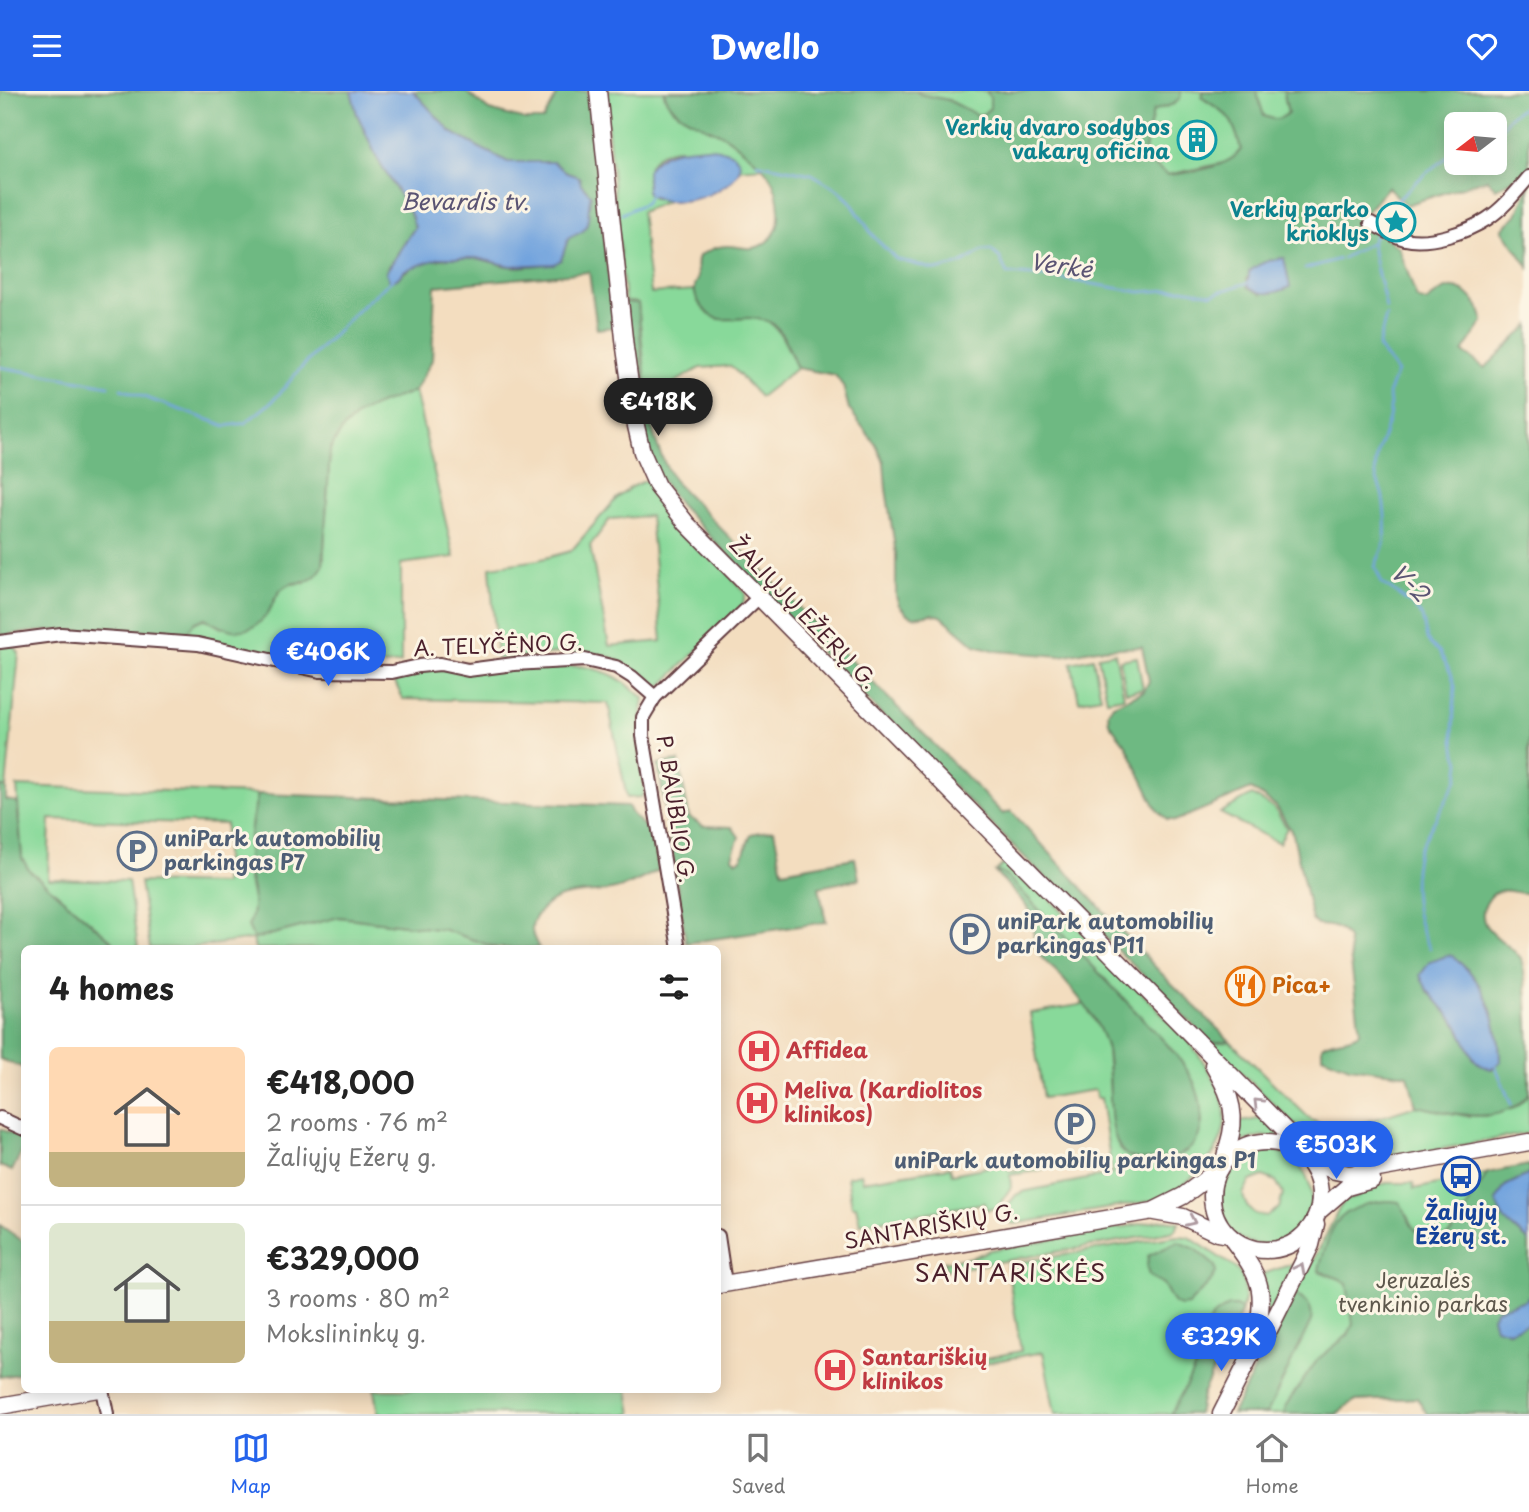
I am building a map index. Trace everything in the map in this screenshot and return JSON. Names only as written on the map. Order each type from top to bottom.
[{"type":"main road","name":"ŽALIŲJŲ EŽERŲ G.","points":[[598,91],[625,348],[642,452],[657,486],[687,524],[1286,1131],[1304,1158]]},
{"type":"main road","name":"ŽALIŲJŲ EŽERŲ G.","points":[[1205,1051],[1227,1091],[1233,1110],[1231,1135],[1221,1165]]},
{"type":"main road","points":[[1254,1349],[1262,1307],[1261,1287],[1251,1264],[1220,1226],[1212,1203],[1214,1180],[1221,1165],[1244,1147],[1268,1142],[1280,1144],[1304,1158],[1350,1174],[1529,1142]]},
{"type":"main road","points":[[1230,1238],[1256,1250],[1280,1249],[1301,1238],[1317,1215],[1354,1184],[1529,1153]]},
{"type":"main road","points":[[1221,1414],[1254,1349],[1270,1328],[1311,1245],[1320,1190],[1317,1179],[1304,1158]]},
{"type":"main road","name":"SANTARIŠKIŲ G.","points":[[721,1284],[1153,1211],[1183,1196],[1221,1165]]},
{"type":"main road","name":"SANTARIŠKIŲ G.","points":[[1153,1211],[1183,1217],[1230,1238]]},
{"type":"main road","points":[[0,1406],[76,1393]]},
{"type":"street","points":[[1371,223],[1406,239],[1420,241],[1445,237],[1488,219],[1529,177]]},
{"type":"street","name":"P. BAUBLIO G.","points":[[678,945],[643,736],[643,717],[655,697],[759,597]]},
{"type":"street","name":"A. TELYČĖNO G.","points":[[0,642],[61,634],[198,644],[320,671],[392,672],[440,664],[468,670],[585,660],[616,667],[655,697]]},
{"type":"street","points":[[0,1118],[21,1128]]},
{"type":"street","points":[[101,1393],[107,1414]]},
{"type":"green space","points":[[0,91],[351,91],[357,114],[377,158],[410,212],[415,227],[386,271],[397,279],[413,267],[443,258],[474,258],[520,267],[561,260],[568,239],[588,220],[587,203],[591,195],[581,184],[579,177],[567,173],[553,162],[508,162],[451,132],[413,91],[465,91],[489,110],[525,120],[543,120],[559,91],[587,91],[614,327],[597,329],[589,272],[435,286],[432,360],[415,391],[365,411],[355,417],[337,436],[330,450],[323,566],[318,574],[307,581],[293,583],[282,589],[261,621],[246,630],[238,631],[222,627],[205,618],[194,623],[183,637],[69,631],[0,636]]},
{"type":"green space","points":[[604,91],[663,91],[672,108],[688,119],[725,135],[764,167],[738,169],[739,161],[691,150],[668,151],[654,160],[647,173],[647,181],[653,198],[668,201],[641,212],[651,293],[694,290],[698,302],[720,319],[763,319],[777,330],[797,368],[760,397],[731,366],[700,368],[672,384],[649,411],[638,303],[625,302]]},
{"type":"green space","points":[[664,91],[916,91],[948,100],[977,115],[990,108],[990,97],[986,91],[1181,91],[1180,98],[1174,104],[1153,111],[1145,149],[1147,160],[1167,175],[1219,165],[1241,149],[1232,123],[1224,113],[1201,97],[1204,91],[1256,91],[1264,116],[1276,119],[1288,113],[1284,94],[1286,91],[1529,91],[1529,185],[1522,174],[1496,189],[1487,179],[1406,205],[1388,187],[1361,218],[1399,248],[1417,299],[1426,302],[1440,292],[1456,288],[1472,299],[1483,322],[1463,352],[1485,368],[1529,325],[1529,893],[1503,891],[1493,894],[1484,909],[1483,918],[1492,933],[1521,959],[1524,971],[1529,1093],[1518,1104],[1506,1111],[1477,1116],[1416,1106],[1408,1075],[1349,1067],[1322,1056],[1322,1046],[1326,1043],[1360,1032],[1348,939],[1339,929],[1317,925],[1312,920],[1293,834],[1276,806],[1251,789],[1175,821],[1167,819],[1157,810],[1126,745],[1109,723],[1108,712],[1113,705],[1144,691],[1149,681],[1142,647],[1097,649],[1061,656],[997,651],[975,645],[941,616],[932,614],[914,617],[899,605],[896,596],[896,554],[884,462],[876,445],[849,409],[843,386],[835,375],[797,368],[783,335],[774,325],[756,318],[715,318],[702,307],[696,297],[699,256],[721,246],[756,247],[773,236],[779,217],[773,183],[758,163],[735,143],[687,118],[672,107]],"holes":[[[1284,258],[1262,294],[1248,287],[1247,278],[1269,260]],[[1452,956],[1473,976],[1485,995],[1493,1017],[1500,1062],[1492,1069],[1474,1059],[1456,1023],[1427,990]]]},
{"type":"green space","points":[[916,91],[986,91],[990,97],[990,108],[977,115],[948,100]]},
{"type":"green space","points":[[1181,91],[1204,91],[1202,98],[1229,118],[1241,149],[1232,160],[1167,175],[1147,160],[1145,149],[1153,111],[1174,104],[1180,98]]},
{"type":"green space","points":[[1256,91],[1286,91],[1284,94],[1288,113],[1276,119],[1264,116]]},
{"type":"green space","points":[[1529,185],[1529,268],[1502,229],[1517,215]]},
{"type":"green space","points":[[625,302],[638,303],[643,373],[650,419],[656,442],[676,483],[1003,814],[1011,811],[1159,971],[1230,1041],[1211,1043],[841,674],[680,505],[659,477],[644,438]]},
{"type":"green space","points":[[415,391],[454,557],[401,564],[401,663],[373,666],[318,664],[183,637],[199,619],[208,620],[221,628],[267,614],[280,590],[289,584],[305,583],[323,566],[330,450],[337,436],[354,417],[364,411]]},
{"type":"green space","points":[[647,480],[746,594],[742,606],[656,691],[628,666],[617,660],[590,653],[497,659],[490,567],[538,560],[571,551],[616,499],[631,487]],"holes":[[[650,516],[662,641],[609,646],[590,546],[610,519]]]},
{"type":"green space","points":[[0,646],[14,646],[19,653],[6,787],[0,787]]},
{"type":"green space","points":[[1115,653],[1124,697],[1107,700],[1098,656]]},
{"type":"green space","points":[[1137,657],[1143,689],[1126,692],[1120,660]]},
{"type":"green space","points":[[1093,658],[1101,697],[1079,701],[1071,663]]},
{"type":"green space","points":[[581,666],[615,677],[644,698],[638,739],[644,790],[642,797],[627,798],[608,703],[403,699],[393,678],[423,669]]},
{"type":"green space","points":[[679,761],[689,817],[703,826],[732,827],[739,837],[732,857],[737,861],[742,858],[751,834],[774,830],[782,871],[855,858],[859,879],[819,887],[826,922],[686,943],[658,764]]},
{"type":"green space","points":[[17,786],[258,794],[248,855],[248,876],[254,904],[254,939],[339,917],[445,930],[488,945],[254,945],[253,939],[211,945],[150,945],[140,882],[224,884],[226,824],[50,819],[48,879],[128,881],[138,945],[115,945],[29,870],[22,858]]},
{"type":"green space","points":[[0,787],[6,787],[6,800],[17,802],[22,858],[29,870],[115,945],[21,945],[21,1067],[0,1059]]},
{"type":"green space","points":[[258,794],[628,806],[632,814],[652,834],[659,870],[619,888],[556,899],[535,918],[532,927],[538,945],[488,945],[445,930],[339,917],[254,939],[248,926],[253,909],[248,864]]},
{"type":"green space","points":[[1252,795],[1274,808],[1287,828],[1279,843],[1220,813]]},
{"type":"green space","points":[[1010,858],[1188,1040],[1217,1086],[1225,1116],[1217,1148],[1191,1179],[1164,1199],[1013,1224],[1007,1220],[1006,1207],[1022,1192],[1112,1174],[1101,1098],[1096,1098],[1095,1090],[1043,1098],[1030,1013],[1085,1004],[1102,1033],[1107,1050],[1112,1122],[1202,1124],[1200,1102],[1194,1082],[1002,873],[995,872]]},
{"type":"green space","points":[[995,872],[1002,873],[1011,880],[1157,1033],[1187,1070],[1198,1092],[1202,1118],[1196,1141],[1188,1150],[1176,1156],[1143,1160],[1125,1154],[1118,1145],[1111,1119],[1108,1058],[1102,1035],[1079,998],[1037,952],[1030,912]]},
{"type":"green space","points":[[1230,1041],[1311,1120],[1337,1131],[1416,1106],[1466,1116],[1485,1116],[1515,1108],[1529,1093],[1529,1133],[1364,1163],[1334,1160],[1317,1151],[1298,1128],[1211,1043]]},
{"type":"green space","points":[[1265,1118],[1285,1140],[1261,1136],[1236,1144],[1239,1122]]},
{"type":"green space","points":[[0,1129],[21,1137],[21,1153],[12,1171],[0,1166]]},
{"type":"green space","points":[[1257,1149],[1279,1152],[1295,1161],[1306,1175],[1311,1192],[1310,1209],[1303,1225],[1290,1237],[1271,1244],[1250,1243],[1234,1235],[1223,1221],[1218,1205],[1218,1188],[1224,1171],[1237,1158]],"holes":[[[1263,1176],[1276,1181],[1283,1194],[1279,1208],[1266,1216],[1250,1210],[1243,1194],[1250,1181]]]},
{"type":"green space","points":[[1008,1163],[1009,1171],[1043,1166],[1044,1170],[1010,1175],[1011,1187],[997,1208],[986,1210],[985,1203],[860,1224],[856,1206],[852,1206],[847,1177],[861,1174],[863,1181],[950,1167],[952,1174]]},
{"type":"green space","name":"Jeruzalės tvenkinio parkas","points":[[1529,1165],[1529,1414],[1427,1414],[1417,1398],[1354,1401],[1336,1414],[1232,1414],[1304,1271],[1308,1272],[1340,1207],[1346,1200],[1358,1197],[1352,1191],[1387,1183],[1413,1183],[1414,1189]]},
{"type":"green space","name":"Jeruzalės tvenkinio parkas","points":[[1529,1165],[1529,1174],[1505,1186],[1500,1215],[1529,1241],[1529,1296],[1509,1331],[1529,1323],[1529,1414],[1427,1414],[1417,1398],[1354,1401],[1336,1414],[1284,1414],[1286,1405],[1318,1359],[1348,1335],[1353,1324],[1347,1284],[1319,1271],[1336,1223],[1349,1212],[1365,1205],[1383,1201],[1399,1202],[1416,1231],[1431,1238],[1440,1238],[1448,1235],[1460,1222],[1487,1173]]},
{"type":"green space","points":[[1164,1220],[1179,1222],[1171,1232],[951,1270],[947,1270],[943,1262],[973,1257],[990,1250]]},
{"type":"green space","points":[[0,1225],[21,1240],[21,1374],[0,1377]]},
{"type":"green space","points":[[1177,1236],[1189,1237],[1234,1267],[1243,1279],[1245,1293],[1242,1310],[1203,1392],[1198,1414],[1055,1414],[1043,1352],[957,1368],[957,1364],[1021,1351],[1007,1264]]},
{"type":"green space","points":[[1178,1242],[1194,1248],[1215,1266],[1216,1273],[1188,1305],[1180,1306],[1173,1302],[1163,1284],[1149,1276],[1147,1268],[1148,1256]]},
{"type":"green space","points":[[1295,1263],[1268,1318],[1263,1274]]},
{"type":"green space","points":[[1294,1293],[1310,1307],[1311,1321],[1267,1414],[1232,1414]]},
{"type":"green space","points":[[1229,1306],[1242,1310],[1202,1394],[1198,1414],[1171,1414],[1202,1354],[1206,1327],[1213,1316]]},
{"type":"green space","points":[[374,1393],[628,1393],[632,1414],[378,1414]]},
{"type":"water","name":"Bevardis tv.","points":[[351,91],[413,91],[451,132],[480,148],[508,162],[553,162],[567,173],[579,177],[581,184],[591,195],[586,227],[568,239],[561,260],[554,264],[510,266],[476,258],[440,258],[405,270],[390,282],[386,272],[415,227],[410,212],[377,158],[357,114]]},
{"type":"water","points":[[706,147],[730,153],[739,162],[737,173],[726,185],[709,194],[688,200],[667,201],[647,194],[647,170],[659,158],[673,151]]},
{"type":"water","points":[[1284,258],[1290,287],[1269,293],[1259,292],[1248,286],[1249,272],[1265,262]]},
{"type":"water","points":[[1449,955],[1473,976],[1489,1006],[1496,1028],[1500,1062],[1491,1069],[1480,1065],[1474,1059],[1456,1023],[1427,990],[1420,975],[1430,962]]},
{"type":"water","points":[[1529,1174],[1529,1241],[1505,1220],[1496,1201],[1505,1186]]},
{"type":"water","points":[[1529,1296],[1529,1323],[1509,1331],[1495,1327],[1492,1317],[1497,1309],[1525,1300]]},
{"type":"waterway","name":"Verkė","points":[[1507,120],[1529,102]]},
{"type":"waterway","name":"Verkė","points":[[1380,225],[1414,184],[1444,160]]},
{"type":"waterway","name":"Verkė","points":[[756,163],[812,174],[837,189],[850,201],[874,237],[896,259],[936,270],[961,264],[982,251],[991,250],[1000,258],[1007,274],[1057,278],[1140,292],[1183,289],[1212,294],[1250,282]]},
{"type":"waterway","name":"Verkė","points":[[622,214],[645,203],[650,194]]},
{"type":"waterway","name":"Verkė","points":[[1343,258],[1372,242],[1377,231]]},
{"type":"waterway","name":"V-2","points":[[1372,243],[1386,308]]},
{"type":"waterway","name":"Verkė","points":[[1305,269],[1339,259]]},
{"type":"waterway","points":[[121,389],[226,426],[245,423],[273,401],[300,369],[365,303],[392,280]]},
{"type":"waterway","name":"V-2","points":[[1386,316],[1378,347],[1397,372],[1388,394],[1389,420],[1375,468],[1385,516],[1384,542],[1375,567],[1382,583],[1411,604],[1422,616],[1427,639],[1439,651],[1455,686],[1453,732],[1460,762],[1458,778],[1418,851],[1415,876],[1417,913],[1430,948]]},
{"type":"waterway","points":[[0,367],[109,386]]},
{"type":"waterway","name":"V-2","points":[[1495,1065],[1511,1104]]},
{"type":"place","name":"Verkių dvaro sodybos vakarų oficina","points":[[1197,140]]},
{"type":"place","name":"Verkių parko krioklys","points":[[1396,222]]},
{"type":"place","name":"uniPark automobilių parkingas P7","points":[[137,851]]},
{"type":"place","name":"uniPark automobilių parkingas P11","points":[[970,934]]},
{"type":"place","name":"Pica+","points":[[1245,986]]},
{"type":"place","name":"Affidea","points":[[759,1051]]},
{"type":"place","name":"Meliva (Kardiolitos klinikos)","points":[[757,1103]]},
{"type":"place","name":"uniPark automobilių parkingas P1","points":[[1075,1124]]},
{"type":"place","name":"Žaliųjų Ežerų st.","points":[[1461,1176]]},
{"type":"place","name":"Santariškių klinikos","points":[[835,1370]]},
{"type":"district","name":"SANTARIŠKĖS","points":[[1011,1274]]}]
